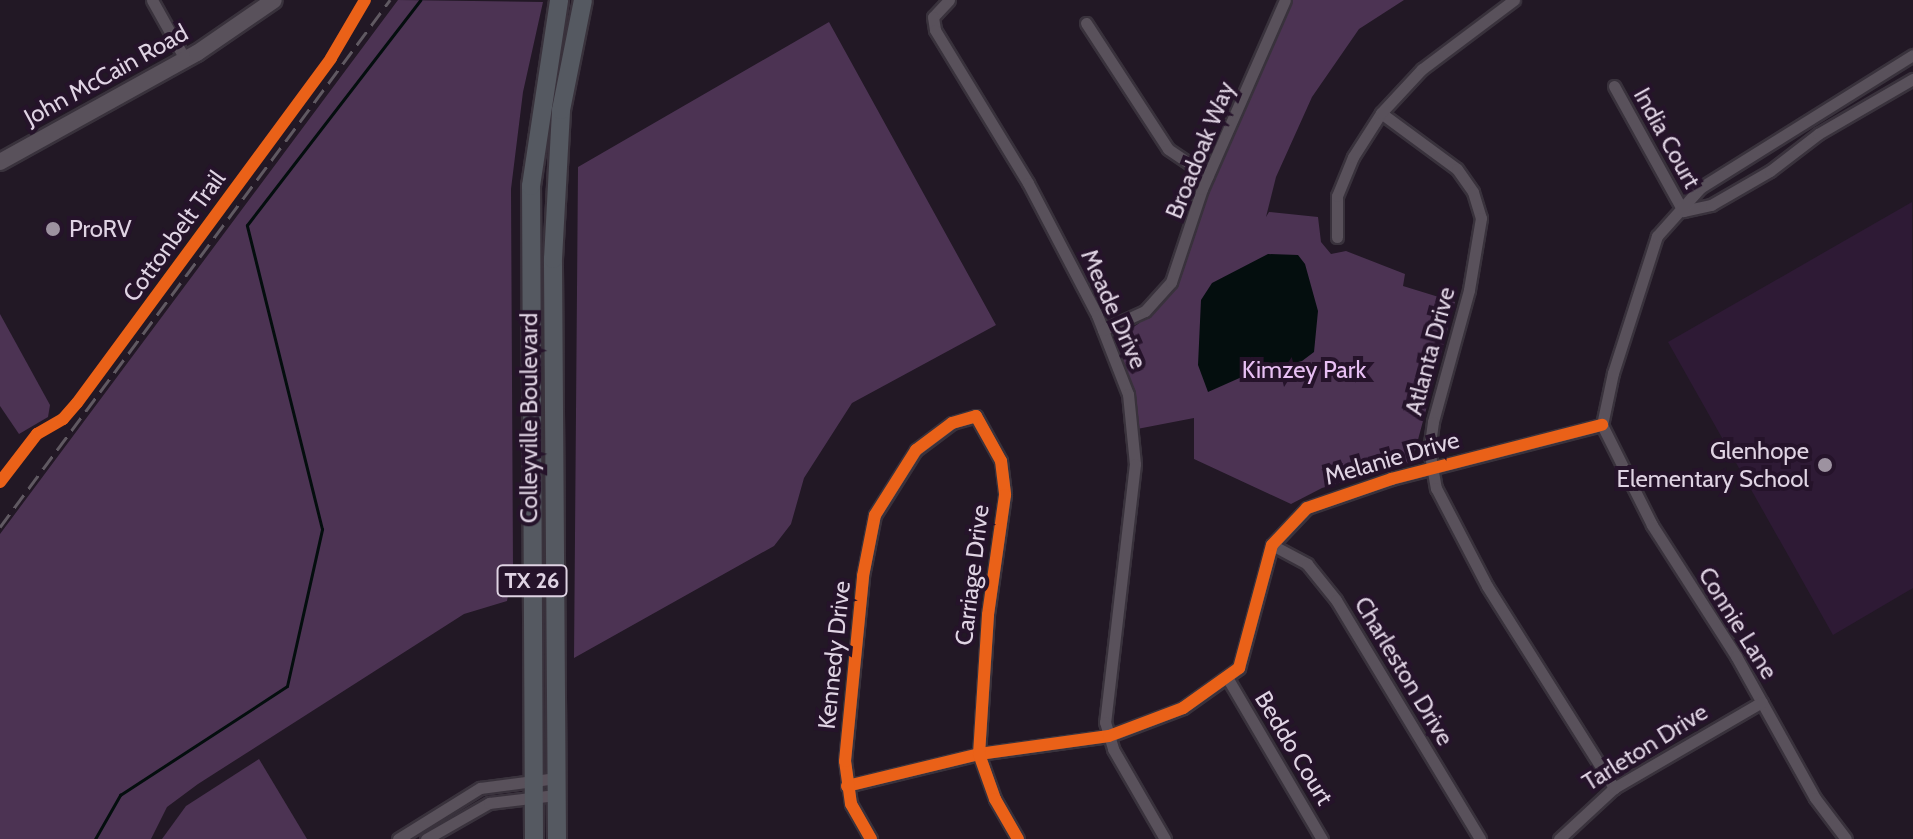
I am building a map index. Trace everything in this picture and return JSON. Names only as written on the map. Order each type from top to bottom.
[{"type":"main road","name":"John McCain Road","points":[[0,162],[185,59],[274,0]]},
{"type":"main road","name":"Colleyville Boulevard","points":[[534,839],[531,186],[559,0]]},
{"type":"main road","name":"Colleyville Boulevard","points":[[557,839],[553,436],[558,147],[583,0]]},
{"type":"main road","points":[[531,437],[553,436]]},
{"type":"street","points":[[152,0],[185,59]]},
{"type":"street","name":"Broadoak Way","points":[[1103,330],[1145,311],[1171,282],[1208,176],[1285,0]]},
{"type":"street","points":[[1337,237],[1337,196],[1353,157],[1381,113],[1422,69],[1514,0]]},
{"type":"street","name":"Meade Drive","points":[[944,4],[932,20],[935,30],[1028,183],[1103,330],[1128,394],[1135,464],[1105,704],[1109,736],[1165,839]]},
{"type":"street","points":[[1086,23],[1168,149],[1208,176]]},
{"type":"street","points":[[1602,425],[1649,253],[1700,188],[1761,153],[1825,106],[1908,58],[1913,79],[1835,124],[1711,205],[1683,211]]},
{"type":"street","name":"India Court","points":[[1614,86],[1683,211]]},
{"type":"street","points":[[1825,106],[1835,124]]},
{"type":"street","name":"Atlanta Drive","points":[[1381,113],[1457,169],[1473,192],[1481,218],[1469,290],[1433,422],[1430,469],[1447,514],[1487,586],[1614,788]]},
{"type":"street","name":"Carriage Drive","points":[[896,475],[916,450],[969,416],[980,419],[1001,461],[1005,495],[988,615],[979,754],[995,799],[1018,839]]},
{"type":"street","name":"Melanie Drive","points":[[847,786],[979,754],[1109,736],[1183,708],[1228,679],[1245,657],[1272,545],[1307,508],[1430,469],[1602,425]]},
{"type":"street","name":"Connie Lane","points":[[1602,425],[1652,525],[1762,702],[1815,798],[1846,839]]},
{"type":"street","name":"Kennedy Drive","points":[[870,839],[847,786],[863,576],[875,515],[896,475]]},
{"type":"street","name":"Charleston Drive","points":[[1272,545],[1307,564],[1336,600],[1480,839]]},
{"type":"street","name":"Beddo Court","points":[[1228,679],[1322,839]]},
{"type":"street","name":"Tarleton Drive","points":[[1559,839],[1614,788],[1762,702]]},
{"type":"street","points":[[405,837],[480,788],[556,787]]},
{"type":"street","points":[[426,839],[489,803],[534,788],[556,787]]},
{"type":"shaded area","name":"Glenhope Elementary School","points":[[1912,202],[1913,588],[1833,635],[1668,342]]},
{"type":"shaded area","points":[[1268,254],[1298,255],[1305,264],[1318,311],[1314,352],[1302,361],[1244,376],[1208,392],[1198,365],[1201,300],[1212,283]]},
{"type":"green space","points":[[398,0],[543,2],[523,92],[511,189],[513,568],[507,601],[464,614],[198,784],[167,807],[151,839],[0,839],[0,534]]},
{"type":"green space","name":"Kimzey Park","points":[[1291,0],[1404,0],[1359,29],[1312,97],[1276,177],[1266,217],[1269,212],[1318,217],[1321,242],[1331,254],[1346,251],[1405,274],[1403,286],[1455,302],[1412,462],[1322,488],[1291,504],[1194,459],[1194,418],[1137,429],[1113,340],[1138,324],[1173,291],[1196,213]]},
{"type":"green space","points":[[829,22],[996,325],[852,403],[804,478],[791,524],[774,546],[574,658],[578,167]]},
{"type":"green space","points":[[0,314],[50,405],[48,417],[19,434],[0,406]]},
{"type":"green space","points":[[259,759],[307,839],[162,839],[186,806]]},
{"type":"waterway","points":[[95,839],[120,795],[287,686],[322,529],[247,225],[420,0]]},
{"type":"railway","points":[[0,527],[390,0]]},
{"type":"cycle path","name":"Cottonbelt Trail","points":[[0,482],[37,434],[63,419],[77,403],[331,58],[365,0]]},
{"type":"cycle path","points":[[871,839],[851,804],[845,761],[863,576],[875,515],[916,450],[952,423],[976,416],[1001,461],[1005,495],[988,615],[979,754],[995,799],[1018,839]]},
{"type":"cycle path","points":[[847,786],[979,754],[1109,736],[1183,708],[1239,668],[1272,545],[1307,508],[1391,479],[1602,425]]},
{"type":"place","name":"ProRV","points":[[53,229]]},
{"type":"place","name":"Glenhope Elementary School","points":[[1825,465]]}]
